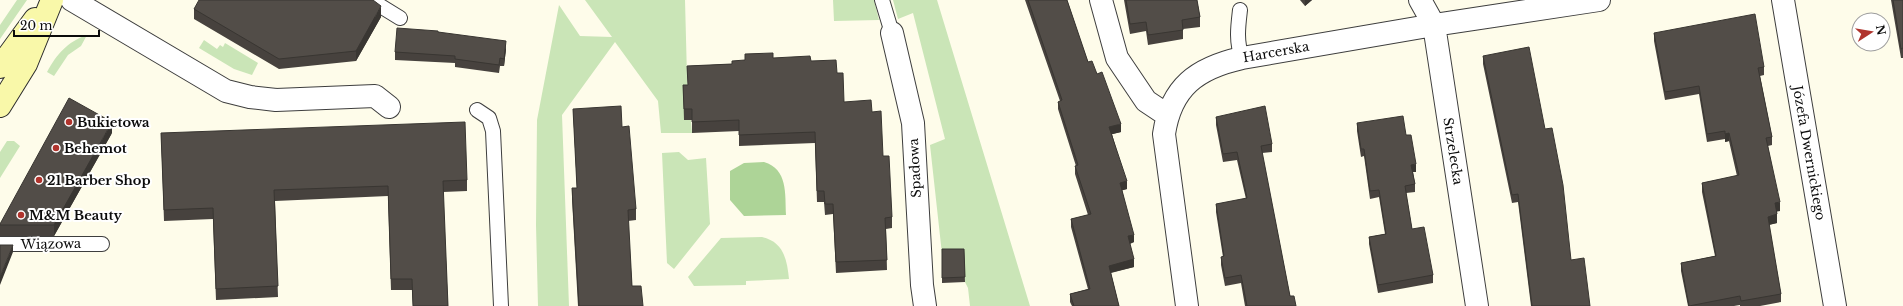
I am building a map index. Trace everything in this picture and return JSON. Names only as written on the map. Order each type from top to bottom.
[{"type":"street","points":[[0,67],[51,0]]},
{"type":"street","points":[[0,106],[26,64],[51,0]]},
{"type":"street","points":[[72,0],[226,91],[250,98],[276,100],[375,96],[389,107]]},
{"type":"street","points":[[1100,0],[1117,58],[1146,101],[1167,115]]},
{"type":"street","name":"Strzelecka","points":[[1420,0],[1434,25],[1477,306]]},
{"type":"street","name":"Harcerska","points":[[1187,306],[1164,134],[1167,115],[1188,82],[1200,73],[1229,61],[1242,58],[1434,25],[1599,0]]},
{"type":"street","name":"Józefa Dwernickiego","points":[[1783,0],[1835,306]]},
{"type":"street","name":"Spadowa","points":[[892,33],[913,123],[922,285],[925,306]]},
{"type":"lane","points":[[882,0],[892,33]]},
{"type":"lane","points":[[374,2],[400,18]]},
{"type":"lane","points":[[1240,10],[1237,36],[1242,58]]},
{"type":"lane","points":[[478,110],[489,118],[494,131],[501,306]]},
{"type":"lane","name":"Wiązowa","points":[[0,244],[102,244]]},
{"type":"green space","points":[[17,0],[27,0],[0,39],[0,25]]},
{"type":"green space","points":[[585,0],[685,0],[687,77],[692,133],[661,133],[658,101],[615,42],[562,115],[569,306],[538,306],[536,225],[537,120],[559,5],[580,36],[612,37]]},
{"type":"green space","points":[[833,0],[874,0],[879,20],[834,21]]},
{"type":"green space","points":[[893,0],[937,0],[1030,306],[970,306],[968,288],[965,282],[964,253],[942,254],[930,145],[945,139],[913,13],[898,19]]},
{"type":"green space","points":[[87,35],[81,46],[68,55],[54,76],[47,72],[63,49],[74,41]]},
{"type":"green space","points":[[204,40],[217,49],[220,45],[223,47],[225,43],[258,63],[252,75],[234,69],[199,48]]},
{"type":"green space","points":[[7,141],[14,141],[20,146],[0,178],[0,152]]},
{"type":"green space","points":[[679,152],[688,160],[706,158],[710,224],[674,269],[667,263],[662,153]]},
{"type":"green space","points":[[764,162],[772,165],[777,170],[784,183],[786,215],[744,216],[730,200],[730,171],[744,163]]},
{"type":"green space","points":[[762,237],[769,239],[780,247],[787,265],[789,279],[746,281],[746,285],[694,286],[688,277],[721,238]]},
{"type":"building","points":[[199,0],[373,0],[381,6],[356,51],[279,59],[194,9]]},
{"type":"building","points":[[1028,0],[1067,0],[1088,62],[1092,61],[1097,74],[1102,72],[1121,124],[1109,127],[1127,181],[1120,183],[1134,235],[1128,236],[1134,259],[1109,266],[1119,306],[1074,306],[1070,294],[1090,289],[1071,219],[1091,214],[1075,166],[1078,165],[1058,102],[1062,100]]},
{"type":"building","points":[[1126,0],[1197,0],[1200,17],[1182,20],[1183,30],[1148,35],[1146,22],[1130,24]]},
{"type":"building","points":[[1893,0],[1903,0],[1903,48],[1901,49]]},
{"type":"building","points":[[1755,14],[1764,67],[1758,68],[1772,137],[1766,138],[1780,202],[1775,203],[1777,214],[1768,217],[1781,294],[1741,301],[1740,296],[1689,306],[1681,263],[1716,256],[1702,183],[1739,175],[1729,133],[1725,134],[1725,131],[1707,134],[1699,86],[1665,92],[1654,33]]},
{"type":"building","points":[[397,28],[438,31],[506,41],[504,59],[500,58],[499,65],[455,59],[455,56],[395,52]]},
{"type":"building","points":[[1529,47],[1545,129],[1552,128],[1563,185],[1571,260],[1584,258],[1590,306],[1532,306],[1518,194],[1512,195],[1483,56]]},
{"type":"building","points":[[773,53],[773,58],[810,56],[811,61],[836,60],[837,73],[843,73],[844,102],[871,100],[872,112],[881,111],[883,156],[889,156],[892,217],[885,218],[887,260],[836,262],[833,204],[825,204],[824,191],[817,191],[815,132],[739,135],[739,120],[692,122],[692,109],[684,109],[683,85],[688,85],[687,66],[732,64],[732,61],[745,60],[745,54]]},
{"type":"building","points":[[69,98],[112,122],[54,225],[0,225],[0,224]]},
{"type":"building","points":[[621,106],[622,127],[629,126],[636,209],[628,210],[632,286],[641,286],[643,306],[579,306],[572,188],[577,188],[573,109]]},
{"type":"building","points":[[1265,106],[1272,144],[1261,146],[1290,296],[1294,296],[1296,306],[1247,306],[1241,275],[1225,278],[1221,257],[1224,256],[1216,204],[1247,198],[1237,152],[1223,154],[1216,117]]},
{"type":"building","points":[[1403,116],[1406,135],[1411,135],[1416,164],[1411,165],[1415,184],[1405,186],[1412,229],[1424,227],[1433,275],[1378,285],[1369,237],[1386,234],[1379,190],[1370,191],[1364,149],[1361,149],[1357,123]]},
{"type":"building","points":[[465,122],[467,180],[443,181],[448,306],[413,306],[412,279],[391,279],[388,186],[274,190],[278,286],[216,289],[213,208],[164,210],[161,133]]},
{"type":"building","points":[[0,245],[13,245],[0,277]]},
{"type":"building","points":[[942,249],[964,249],[965,277],[942,278]]},
{"type":"place","name":"Bukietowa","points":[[69,122]]},
{"type":"place","name":"Behemot","points":[[56,148]]},
{"type":"place","name":"21 Barber Shop","points":[[39,180]]},
{"type":"place","name":"M&M Beauty","points":[[21,215]]}]
